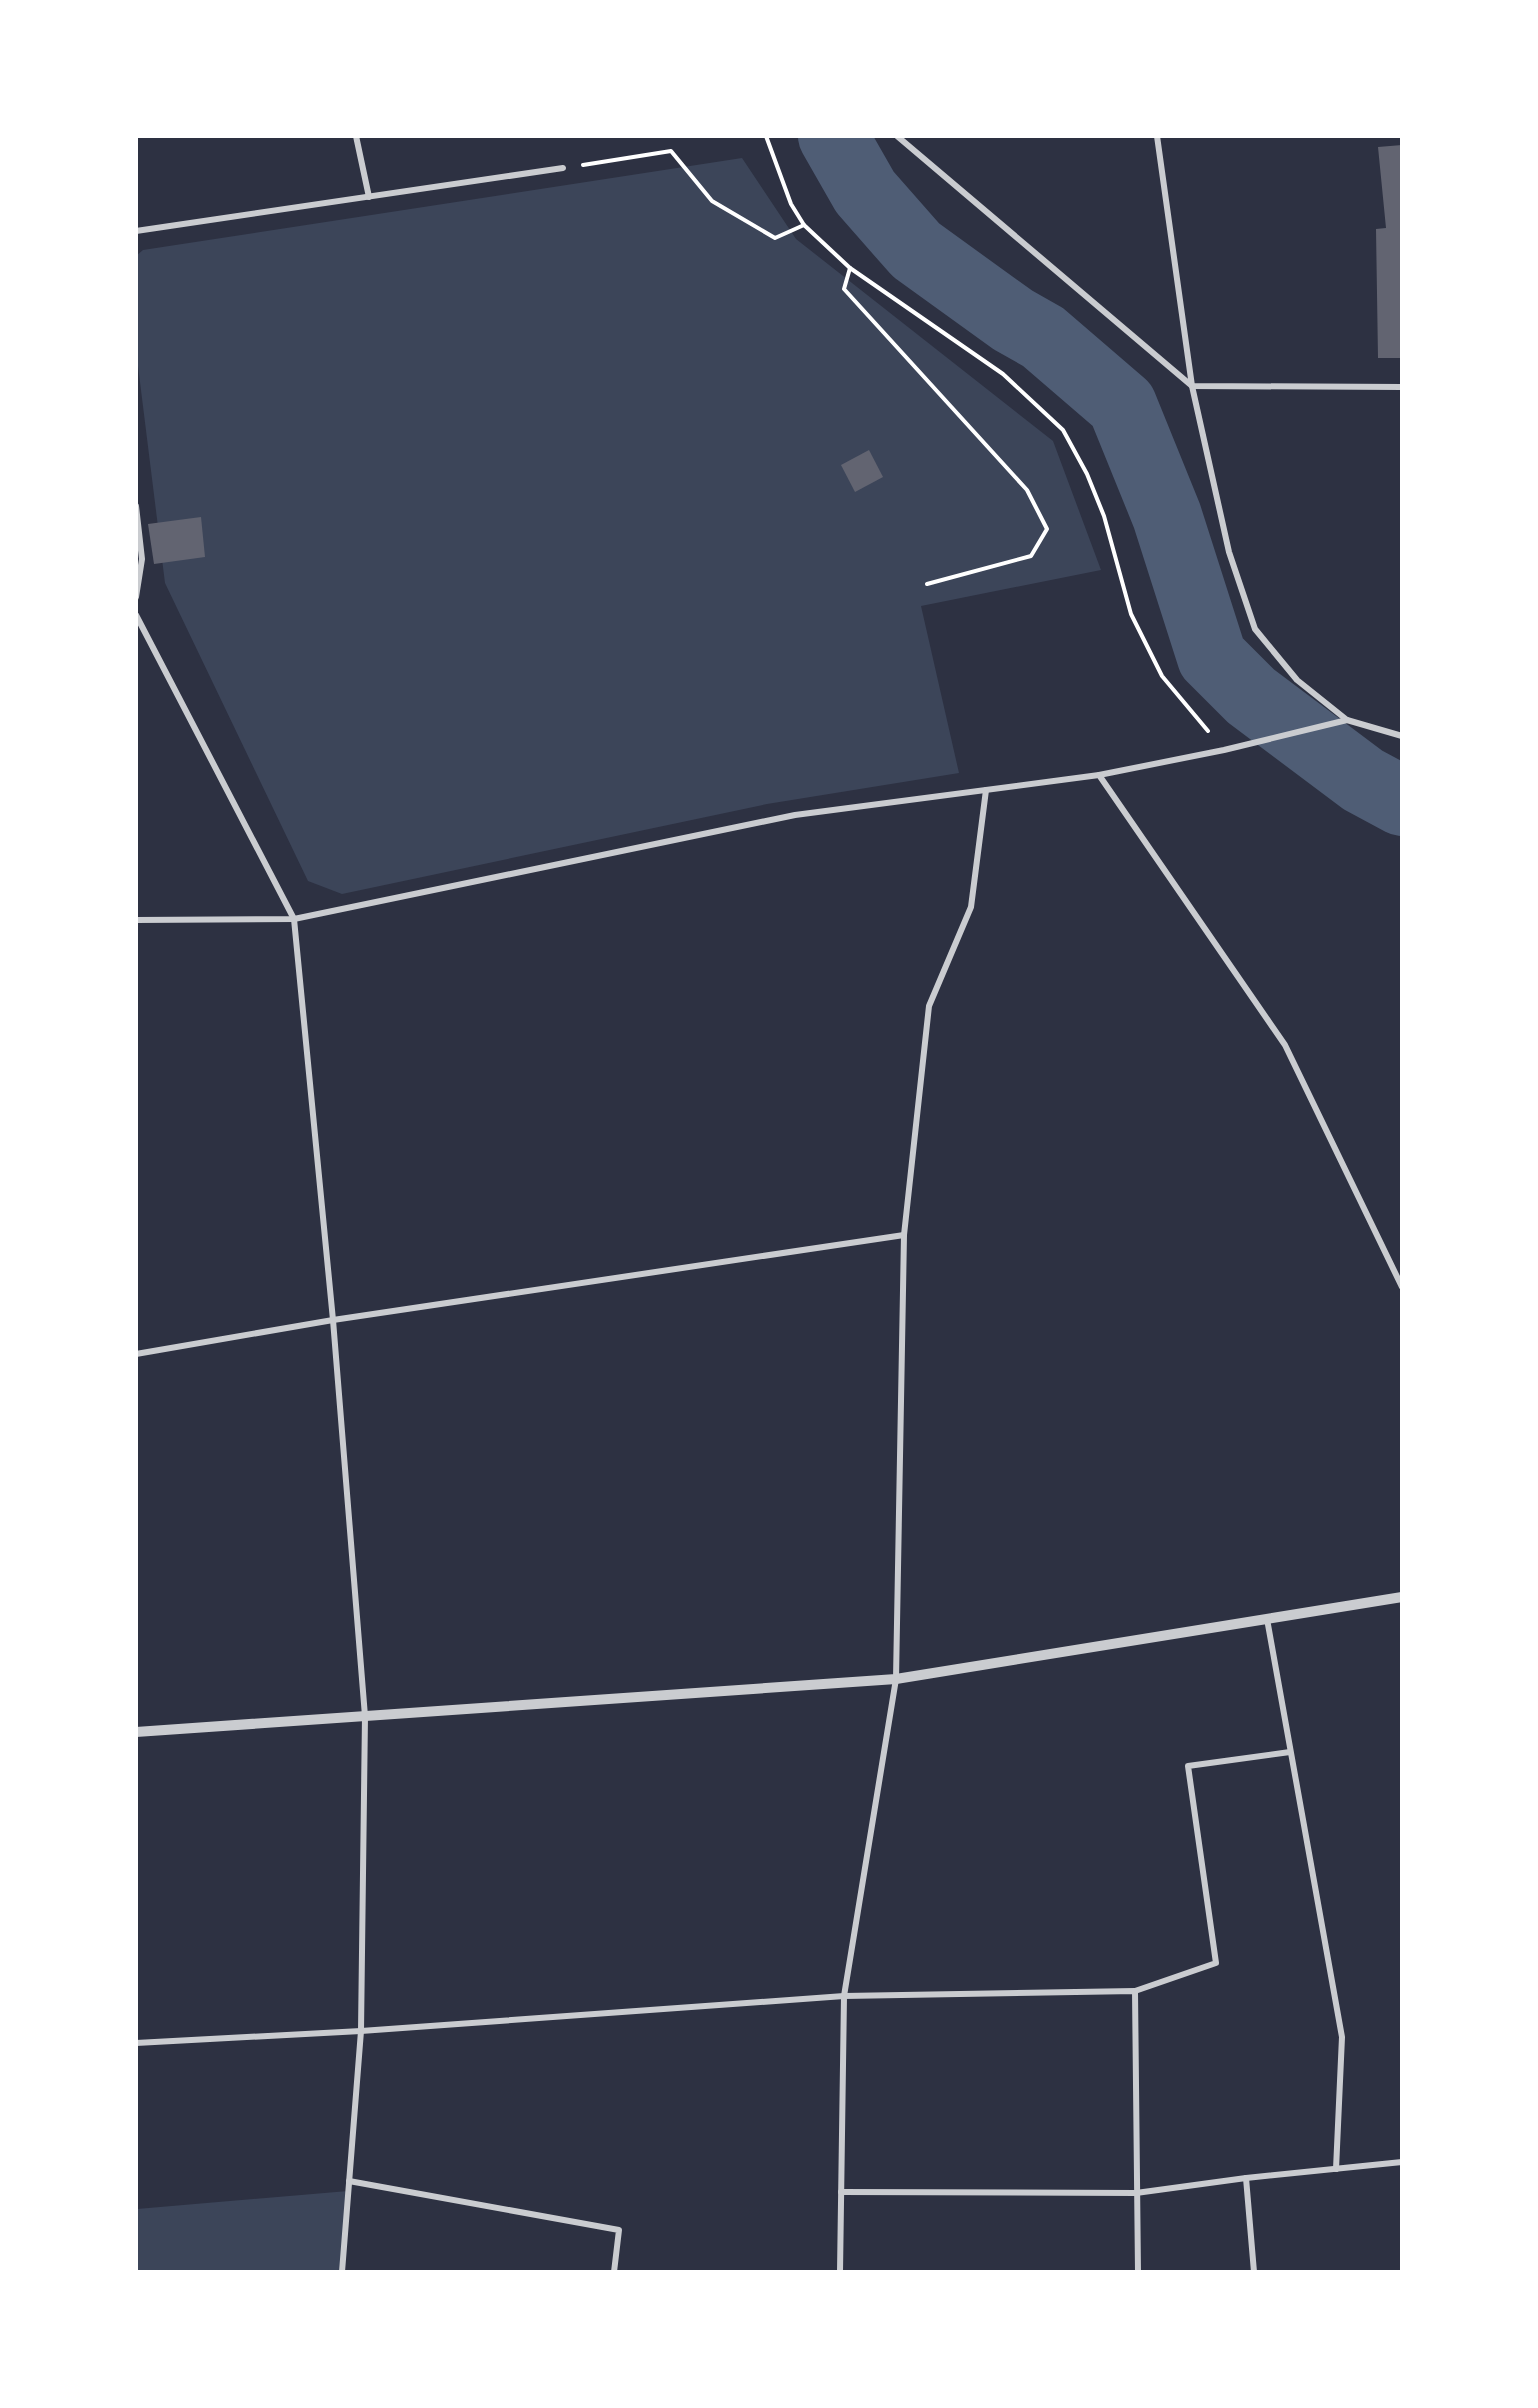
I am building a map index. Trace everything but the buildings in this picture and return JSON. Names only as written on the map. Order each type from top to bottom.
[{"type":"street","points":[[356,136],[369,197]]},
{"type":"street","points":[[897,136],[1192,386],[1401,387]]},
{"type":"street","points":[[1157,136],[1192,386],[1229,552],[1256,629],[1297,680],[1347,720],[1401,736]]},
{"type":"street","points":[[136,231],[563,168]]},
{"type":"street","points":[[136,506],[142,559],[136,597]]},
{"type":"street","points":[[136,615],[294,918],[333,1320],[365,1716],[361,2031],[342,2271]]},
{"type":"street","points":[[136,920],[294,918],[795,815],[1099,775],[1224,750],[1347,720]]},
{"type":"street","points":[[1099,775],[1285,1045],[1401,1287]]},
{"type":"street","points":[[840,2271],[844,1996],[897,1679],[904,1235],[928,1006],[970,907],[986,790]]},
{"type":"street","points":[[136,1354],[333,1320],[904,1235]]},
{"type":"street","points":[[136,1732],[897,1679],[1401,1597]]},
{"type":"street","points":[[1267,1619],[1342,2037],[1336,2169]]},
{"type":"street","points":[[136,2043],[361,2031],[844,1996],[1135,1991],[1216,1963],[1188,1766],[1290,1752]]},
{"type":"street","points":[[1135,1991],[1138,2271]]},
{"type":"street","points":[[841,2192],[1136,2193],[1246,2178],[1401,2162]]},
{"type":"street","points":[[1246,2178],[1254,2271]]},
{"type":"street","points":[[349,2181],[620,2230],[614,2271]]},
{"type":"path","points":[[766,136],[791,204],[804,225],[850,268],[1003,374],[1063,430],[1087,474],[1104,516],[1131,614],[1162,676],[1224,750]]},
{"type":"path","points":[[563,168],[671,151],[712,201],[776,238],[804,225]]},
{"type":"path","points":[[850,268],[844,289],[1027,490],[1047,529],[1031,556],[927,584]]},
{"type":"shaded area","points":[[742,158],[796,239],[1053,441],[1101,570],[921,606],[959,773],[767,804],[342,894],[308,881],[165,583],[137,358],[136,256],[143,250]]},
{"type":"shaded area","points":[[348,2191],[342,2271],[137,2272],[137,2209]]},
{"type":"waterway","points":[[833,136],[865,192],[916,250],[1013,320],[1043,337],[1122,405],[1167,516],[1212,657],[1251,696],[1363,780],[1402,801]]}]
